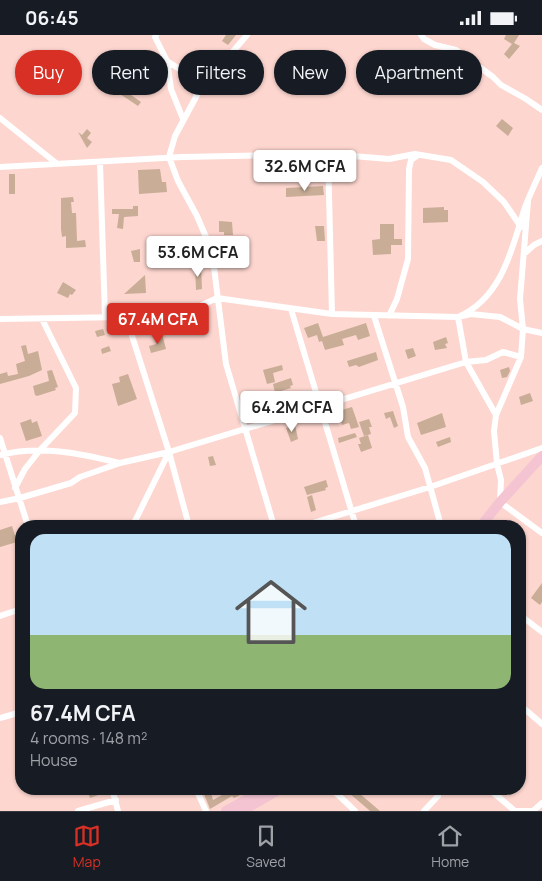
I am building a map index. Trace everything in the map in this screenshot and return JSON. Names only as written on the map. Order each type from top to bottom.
[{"type":"highway","points":[[486,520],[542,456]]},
{"type":"highway","points":[[226,811],[255,795]]},
{"type":"highway","points":[[244,811],[270,795]]},
{"type":"street","points":[[156,35],[155,37],[162,50]]},
{"type":"street","points":[[235,50],[247,35]]},
{"type":"street","points":[[421,35],[424,39],[436,45],[456,50],[501,85],[542,110]]},
{"type":"street","points":[[168,68],[171,89],[183,119]]},
{"type":"street","points":[[197,95],[175,136],[169,157],[178,181],[197,216],[212,251],[226,364],[272,520]]},
{"type":"street","points":[[0,118],[56,163]]},
{"type":"street","points":[[0,167],[56,163],[100,163],[169,157],[328,154],[389,159],[415,153],[451,160],[483,182],[504,202],[521,227]]},
{"type":"street","points":[[328,154],[332,314]]},
{"type":"street","points":[[389,316],[397,299],[408,259],[409,169],[411,160],[419,154]]},
{"type":"street","points":[[100,163],[105,317]]},
{"type":"street","points":[[458,317],[471,312],[478,306],[500,279],[509,261],[528,201],[542,169]]},
{"type":"street","points":[[524,520],[500,502],[501,479],[497,464],[494,431],[496,415],[521,357],[523,329],[520,299],[528,201]]},
{"type":"street","points":[[524,253],[542,241]]},
{"type":"street","points":[[0,319],[126,317],[187,312],[217,298],[332,314],[458,317],[472,314],[500,317],[523,329],[542,333]]},
{"type":"street","points":[[291,309],[354,520]]},
{"type":"street","points":[[374,316],[403,407],[408,437],[425,468],[439,520]]},
{"type":"street","points":[[126,317],[169,452],[187,520]]},
{"type":"street","points":[[458,317],[466,362],[496,415]]},
{"type":"street","points":[[15,488],[25,469],[40,450],[75,413],[76,388],[42,319]]},
{"type":"street","points":[[0,502],[71,483],[80,477],[120,463],[169,452],[466,362],[486,359],[503,352],[521,357]]},
{"type":"street","points":[[0,438],[2,455],[20,498],[26,520]]},
{"type":"street","points":[[322,520],[430,487],[542,448]]},
{"type":"street","points":[[2,455],[40,450],[80,453],[120,463]]},
{"type":"street","points":[[135,520],[169,452]]},
{"type":"street","points":[[0,461],[2,455]]},
{"type":"street","points":[[526,521],[542,533]]},
{"type":"street","points":[[0,616],[15,611]]},
{"type":"street","points":[[526,620],[542,632]]},
{"type":"street","points":[[526,710],[542,724]]},
{"type":"street","points":[[0,718],[15,714]]},
{"type":"street","points":[[114,795],[118,811]]},
{"type":"street","points":[[199,795],[206,811]]},
{"type":"street","points":[[338,795],[355,811]]},
{"type":"street","points":[[424,811],[438,795]]},
{"type":"street","points":[[497,795],[516,811],[532,811],[542,803]]},
{"type":"street","points":[[78,811],[116,800]]},
{"type":"building","points":[[226,35],[236,35],[228,45],[222,41]]},
{"type":"building","points":[[506,35],[519,35],[514,43],[520,46],[509,59],[504,54],[512,44],[504,39]]},
{"type":"building","points":[[122,95],[131,95],[141,102],[138,106]]},
{"type":"building","points":[[502,119],[513,128],[508,136],[496,126]]},
{"type":"building","points":[[87,129],[91,133],[87,138],[92,142],[87,148],[78,132],[82,135]]},
{"type":"building","points":[[160,169],[162,182],[166,182],[167,192],[139,194],[138,170]]},
{"type":"building","points":[[9,174],[15,174],[15,194],[9,194]]},
{"type":"building","points":[[323,186],[324,195],[286,197],[286,188]]},
{"type":"building","points":[[73,197],[74,202],[71,202],[72,213],[76,213],[77,241],[85,240],[86,247],[66,248],[66,236],[62,237],[61,198]]},
{"type":"building","points":[[133,206],[138,206],[138,216],[124,217],[123,229],[117,228],[119,214],[112,214],[112,209],[133,209]]},
{"type":"building","points":[[444,207],[444,210],[448,210],[448,222],[423,223],[423,208]]},
{"type":"building","points":[[219,221],[232,222],[233,235],[224,235],[224,232],[219,232]]},
{"type":"building","points":[[380,224],[394,224],[394,239],[402,239],[402,245],[391,245],[391,254],[373,255],[372,240],[380,239]]},
{"type":"building","points":[[315,226],[324,226],[325,241],[317,241]]},
{"type":"building","points":[[140,249],[140,262],[134,262],[131,251]]},
{"type":"building","points":[[195,266],[201,266],[202,289],[196,290]]},
{"type":"building","points":[[145,275],[146,293],[124,294]]},
{"type":"building","points":[[63,282],[76,290],[68,298],[57,293]]},
{"type":"building","points":[[318,323],[323,337],[366,323],[370,336],[358,340],[356,335],[342,339],[344,345],[325,350],[322,341],[319,342],[317,335],[308,338],[304,328]]},
{"type":"building","points":[[103,329],[105,335],[97,337],[95,331]]},
{"type":"building","points":[[162,334],[166,349],[151,353],[149,346],[156,344],[154,338]]},
{"type":"building","points":[[446,337],[448,343],[445,344],[447,348],[435,350],[433,342]]},
{"type":"building","points":[[26,345],[28,354],[38,351],[42,370],[29,376],[0,384],[0,374],[7,372],[8,376],[18,374],[16,364],[25,361],[21,346]]},
{"type":"building","points":[[109,346],[111,351],[102,354],[101,349]]},
{"type":"building","points":[[413,348],[416,356],[408,359],[405,350]]},
{"type":"building","points":[[376,352],[378,360],[359,367],[356,365],[349,367],[347,361]]},
{"type":"building","points":[[282,365],[283,370],[273,373],[275,382],[267,384],[263,370]]},
{"type":"building","points":[[509,367],[510,371],[507,377],[502,378],[500,370]]},
{"type":"building","points":[[52,370],[58,387],[55,388],[56,390],[35,395],[33,386],[49,381],[47,371]]},
{"type":"building","points":[[128,374],[137,399],[118,406],[112,384],[120,382],[119,377]]},
{"type":"building","points":[[291,378],[293,385],[290,386],[291,388],[275,393],[273,384]]},
{"type":"building","points":[[530,393],[533,401],[521,405],[519,397]]},
{"type":"building","points":[[352,407],[359,427],[351,429],[349,423],[342,425],[338,411]]},
{"type":"building","points":[[393,411],[398,426],[394,428],[390,417],[386,419],[384,413]]},
{"type":"building","points":[[442,413],[446,427],[421,435],[417,423]]},
{"type":"building","points":[[31,419],[32,423],[37,421],[42,436],[26,441],[20,423]]},
{"type":"building","points":[[369,419],[372,427],[369,427],[371,434],[364,436],[359,422]]},
{"type":"building","points":[[295,425],[298,439],[291,442],[286,428]]},
{"type":"building","points":[[355,433],[357,437],[339,443],[338,438]]},
{"type":"building","points":[[368,435],[372,448],[361,452],[358,444],[361,444],[359,438]]},
{"type":"building","points":[[450,437],[451,442],[438,447],[436,442]]},
{"type":"building","points":[[213,456],[216,465],[210,466],[208,457]]},
{"type":"building","points":[[326,480],[328,487],[325,488],[326,490],[307,495],[304,487]]},
{"type":"building","points":[[312,495],[316,510],[311,512],[307,497]]},
{"type":"building","points":[[12,526],[15,543],[0,547],[0,530]]},
{"type":"building","points":[[542,583],[542,602],[540,605],[531,598]]},
{"type":"building","points":[[204,795],[212,795],[213,800],[222,795],[240,795],[234,798],[232,796],[210,809]]},
{"type":"building","points":[[357,795],[361,795],[380,811],[370,811],[355,798]]}]
